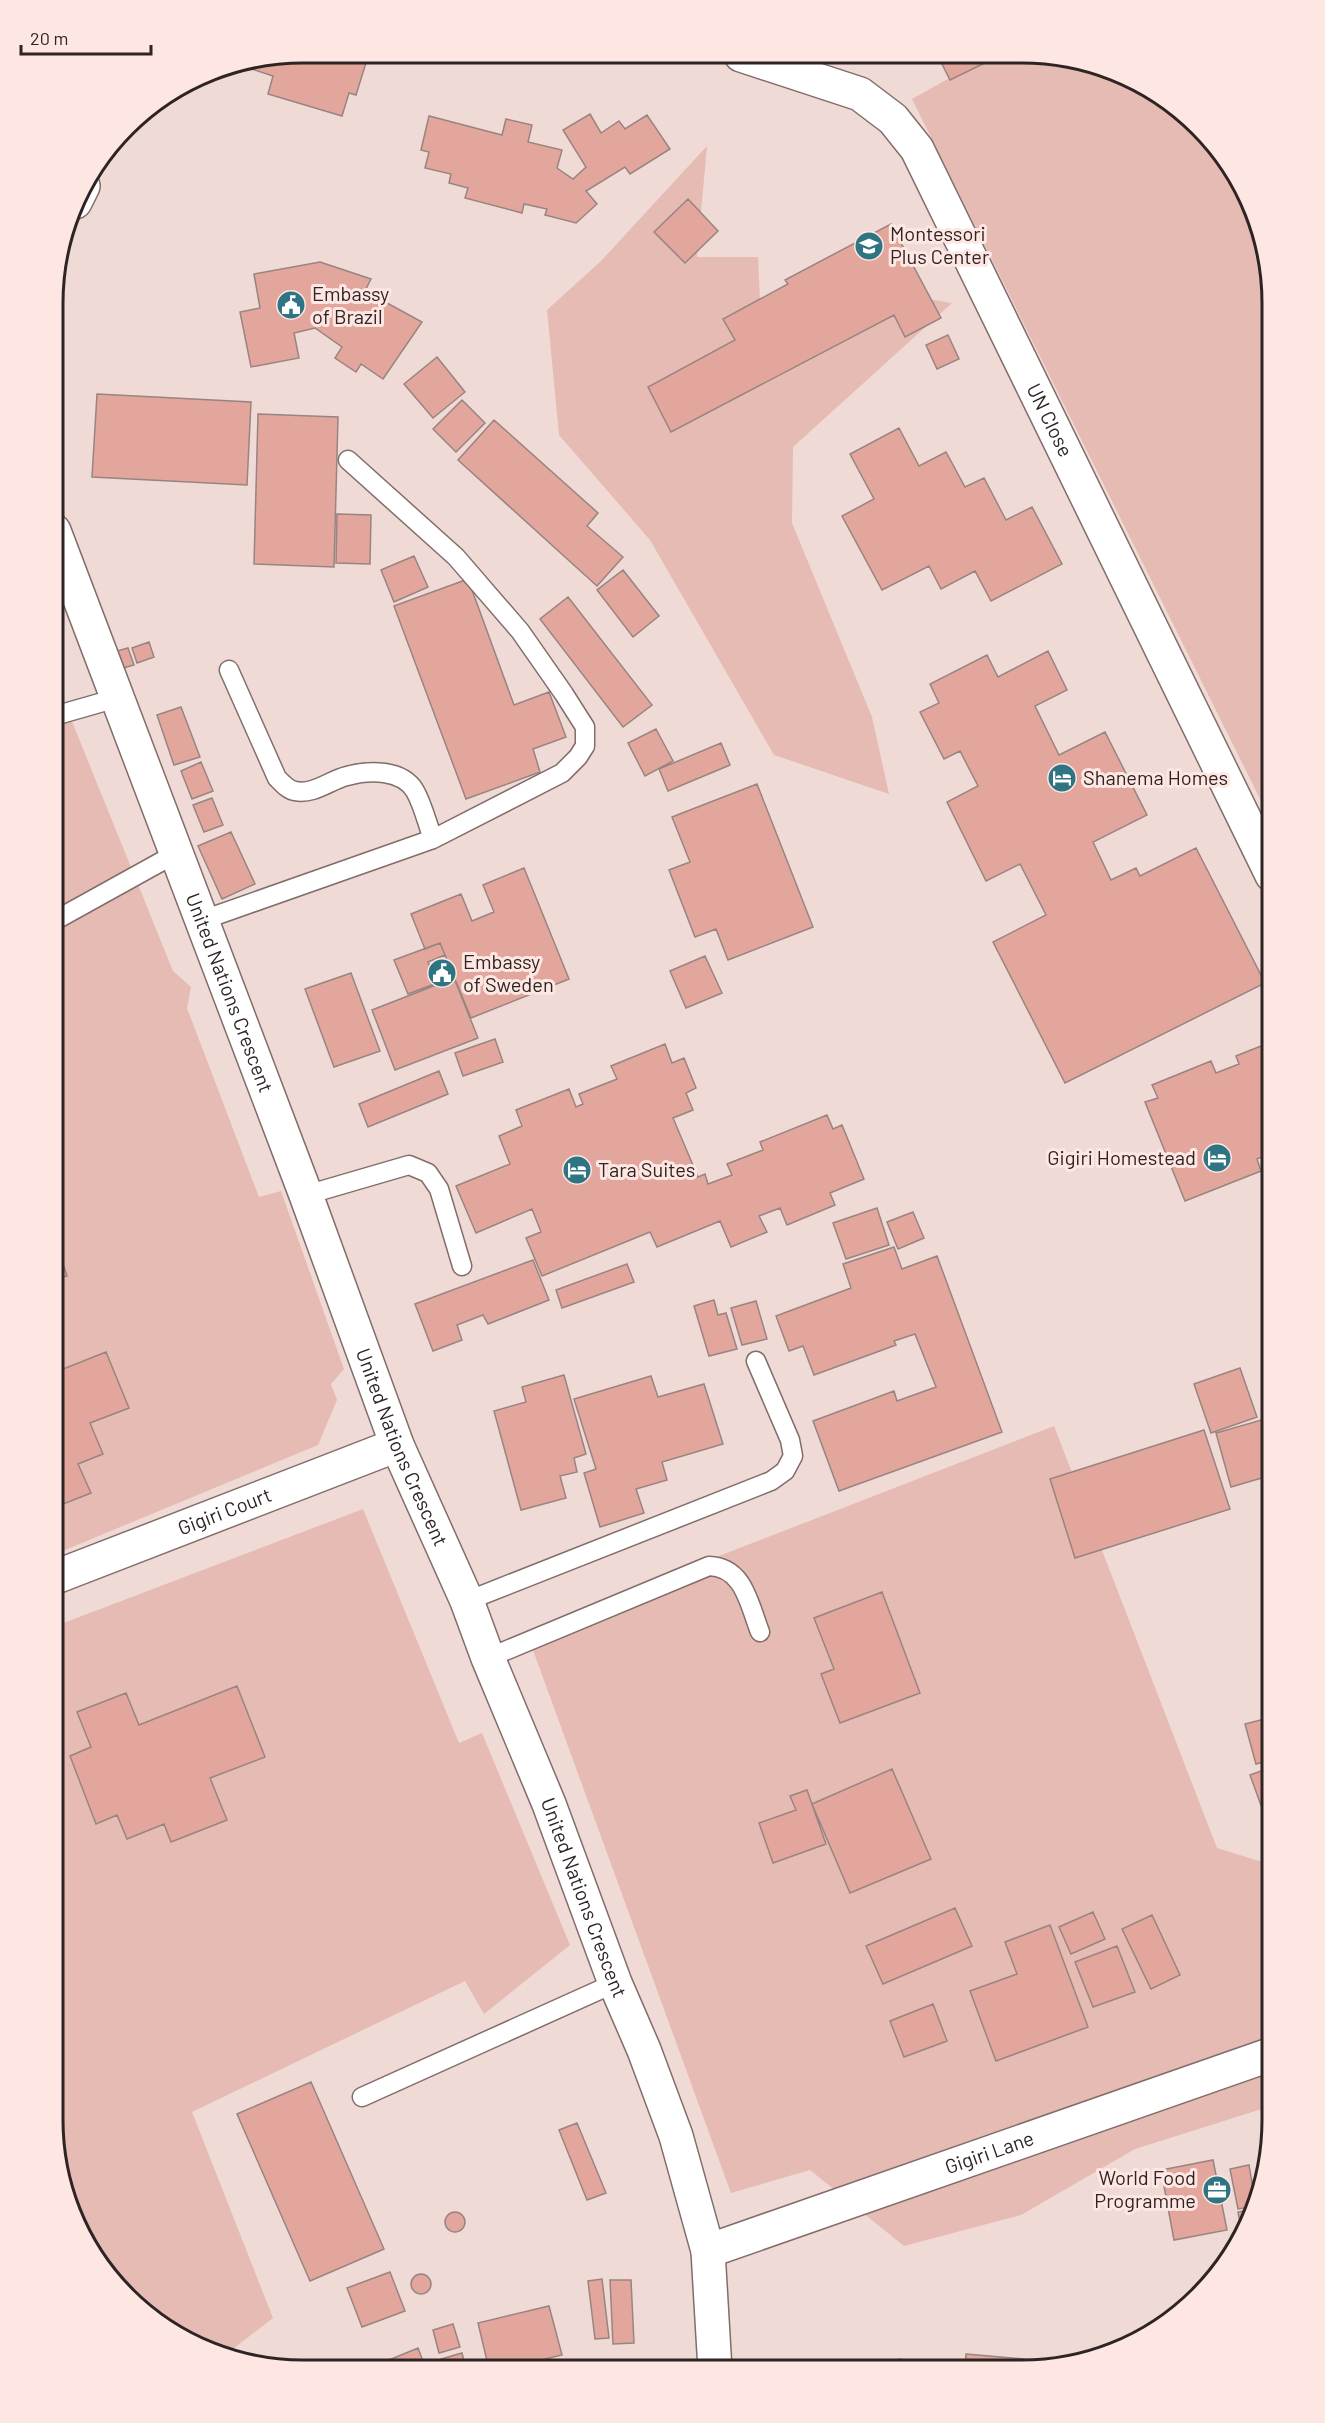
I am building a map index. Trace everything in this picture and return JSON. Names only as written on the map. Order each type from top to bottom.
[{"type":"street","name":"UN Close","points":[[765,63],[860,94],[893,119],[917,150],[1262,855]]},
{"type":"street","name":"United Nations Crescent","points":[[63,555],[306,1196],[397,1445],[467,1601],[488,1658],[549,1804],[615,1983],[644,2050],[676,2136],[708,2251],[714,2360]]},
{"type":"street","name":"Gigiri Court","points":[[63,1574],[397,1445]]},
{"type":"street","name":"Gigiri Lane","points":[[708,2251],[1262,2058]]},
{"type":"lane","points":[[201,921],[433,838],[562,773],[578,757],[585,746],[585,727],[520,631],[456,556],[348,460]]},
{"type":"lane","points":[[229,670],[277,778],[285,786],[294,791],[309,792],[346,776],[391,773],[405,780],[415,790],[433,838]]},
{"type":"lane","points":[[63,713],[117,698]]},
{"type":"lane","points":[[63,916],[175,854]]},
{"type":"lane","points":[[306,1196],[409,1166],[428,1173],[439,1189],[462,1266]]},
{"type":"lane","points":[[467,1601],[771,1481],[785,1471],[793,1456],[790,1440],[756,1361]]},
{"type":"lane","points":[[488,1658],[709,1566],[721,1566],[734,1573],[745,1592],[760,1632]]},
{"type":"lane","points":[[362,2097],[615,1983]]},
{"type":"shaded area","points":[[976,63],[1054,65],[1084,71],[1114,81],[1155,103],[1192,133],[1222,170],[1244,211],[1254,241],[1260,271],[1262,303],[1262,803],[912,99]]},
{"type":"shaded area","points":[[707,146],[697,257],[758,257],[761,324],[831,283],[952,303],[793,447],[792,523],[872,717],[889,794],[774,755],[650,540],[559,435],[547,310],[601,261]]},
{"type":"shaded area","points":[[63,699],[173,971],[191,987],[187,1008],[259,1197],[281,1191],[344,1369],[331,1384],[337,1400],[318,1445],[63,1551]]},
{"type":"shaded area","points":[[1054,1426],[1217,1848],[1262,1862],[1262,2109],[1135,2149],[1021,2215],[904,2246],[810,2170],[731,2193],[526,1631]]},
{"type":"shaded area","points":[[363,1509],[459,1743],[482,1733],[570,1945],[484,2014],[465,1981],[192,2112],[273,2318],[233,2349],[211,2342],[183,2328],[133,2290],[95,2240],[81,2212],[71,2182],[65,2152],[63,2120],[63,1623]]},
{"type":"building","points":[[303,63],[366,63],[356,95],[349,93],[342,116],[268,94],[273,76],[252,69]]},
{"type":"building","points":[[942,63],[985,63],[950,80]]},
{"type":"building","points":[[590,114],[601,133],[619,121],[625,129],[647,115],[670,149],[630,174],[625,167],[586,191],[597,204],[576,223],[545,215],[547,209],[524,204],[522,213],[465,198],[468,188],[449,183],[451,174],[425,168],[429,152],[421,150],[429,116],[502,135],[506,119],[532,125],[528,142],[562,150],[557,168],[573,179],[586,167],[563,130]]},
{"type":"building","points":[[688,199],[718,231],[685,263],[654,232]]},
{"type":"building","points":[[891,224],[941,318],[905,337],[894,315],[671,432],[648,387],[735,340],[723,319],[788,284],[785,280]]},
{"type":"building","points":[[320,262],[371,279],[365,291],[422,322],[383,379],[361,364],[356,372],[335,358],[342,347],[315,328],[294,333],[299,358],[251,367],[240,312],[260,308],[254,274]]},
{"type":"building","points":[[948,335],[959,359],[937,369],[926,345]]},
{"type":"building","points":[[437,357],[465,392],[433,418],[404,384]]},
{"type":"building","points":[[97,394],[251,402],[247,485],[92,477]]},
{"type":"building","points":[[462,400],[485,423],[456,452],[433,429]]},
{"type":"building","points":[[258,414],[338,417],[334,567],[254,564]]},
{"type":"building","points":[[494,420],[598,513],[587,526],[623,557],[597,586],[458,460]]},
{"type":"building","points":[[899,428],[919,466],[946,452],[965,487],[984,478],[1006,520],[1032,507],[1062,564],[991,601],[975,571],[941,589],[929,566],[882,590],[842,516],[874,499],[850,454]]},
{"type":"building","points":[[337,514],[371,515],[370,564],[336,563]]},
{"type":"building","points":[[414,556],[428,587],[394,602],[381,570]]},
{"type":"building","points":[[623,570],[659,616],[633,637],[597,590]]},
{"type":"building","points":[[468,579],[514,705],[549,692],[566,737],[533,749],[540,772],[466,799],[394,606]]},
{"type":"building","points":[[568,597],[652,705],[623,727],[540,619]]},
{"type":"building","points":[[149,642],[154,657],[137,663],[132,648]]},
{"type":"building","points":[[128,648],[134,665],[123,668],[117,651]]},
{"type":"building","points":[[1048,651],[1067,690],[1035,706],[1059,755],[1105,732],[1147,815],[1093,842],[1111,880],[1136,868],[1140,876],[1196,848],[1262,977],[1262,984],[1065,1083],[993,942],[1046,915],[1020,864],[986,881],[947,802],[978,786],[960,751],[944,759],[920,712],[939,703],[930,684],[987,655],[998,677]]},
{"type":"building","points":[[181,707],[200,757],[174,765],[157,715]]},
{"type":"building","points":[[656,729],[673,761],[645,776],[628,743]]},
{"type":"building","points":[[721,743],[730,765],[668,791],[659,769]]},
{"type":"building","points":[[201,762],[213,791],[192,799],[181,771]]},
{"type":"building","points":[[757,784],[813,927],[728,960],[716,929],[695,937],[669,870],[690,862],[672,817]]},
{"type":"building","points":[[212,798],[223,825],[204,832],[193,805]]},
{"type":"building","points":[[231,832],[255,884],[222,899],[198,846]]},
{"type":"building","points":[[524,868],[569,979],[471,1018],[440,943],[425,949],[411,914],[461,894],[472,921],[494,912],[483,885]]},
{"type":"building","points":[[440,943],[445,955],[428,962],[437,983],[408,994],[394,960]]},
{"type":"building","points":[[705,956],[722,993],[686,1008],[670,971]]},
{"type":"building","points":[[351,973],[380,1051],[334,1067],[305,989]]},
{"type":"building","points":[[454,978],[478,1038],[395,1070],[372,1010]]},
{"type":"building","points":[[495,1039],[503,1062],[463,1076],[455,1053]]},
{"type":"building","points":[[665,1044],[672,1063],[684,1058],[696,1088],[686,1093],[693,1110],[673,1118],[698,1177],[705,1174],[708,1184],[732,1175],[727,1164],[763,1150],[760,1142],[827,1115],[833,1129],[842,1125],[864,1179],[830,1193],[835,1205],[787,1225],[780,1208],[759,1216],[767,1232],[731,1247],[720,1221],[657,1247],[650,1232],[542,1276],[526,1238],[541,1232],[532,1209],[476,1233],[456,1186],[510,1164],[499,1136],[522,1126],[516,1110],[569,1089],[576,1107],[583,1104],[579,1094],[617,1079],[611,1066]]},
{"type":"building","points":[[1262,1046],[1262,1157],[1257,1159],[1261,1171],[1185,1201],[1145,1102],[1158,1098],[1152,1085],[1211,1061],[1216,1073],[1239,1064],[1236,1056]]},
{"type":"building","points":[[439,1071],[448,1094],[368,1127],[359,1104]]},
{"type":"building","points":[[877,1208],[889,1245],[846,1259],[833,1223]]},
{"type":"building","points":[[913,1212],[924,1238],[898,1249],[887,1222]]},
{"type":"building","points":[[894,1247],[902,1269],[937,1256],[1002,1432],[839,1491],[813,1421],[894,1391],[897,1401],[936,1387],[915,1334],[894,1341],[896,1345],[814,1375],[803,1346],[789,1351],[776,1316],[851,1288],[843,1264]]},
{"type":"building","points":[[533,1260],[549,1300],[488,1324],[483,1315],[457,1325],[462,1340],[433,1351],[415,1304]]},
{"type":"building","points":[[63,1264],[67,1276],[63,1277]]},
{"type":"building","points":[[627,1264],[634,1282],[562,1308],[556,1290]]},
{"type":"building","points":[[714,1300],[718,1315],[726,1313],[737,1349],[709,1356],[694,1306]]},
{"type":"building","points":[[756,1301],[767,1339],[742,1345],[731,1308]]},
{"type":"building","points":[[106,1352],[129,1408],[90,1423],[103,1454],[78,1464],[91,1493],[63,1504],[63,1369]]},
{"type":"building","points":[[1240,1368],[1257,1417],[1211,1433],[1194,1384]]},
{"type":"building","points":[[564,1375],[586,1454],[574,1458],[577,1472],[560,1476],[566,1498],[521,1510],[494,1411],[526,1402],[522,1387]]},
{"type":"building","points":[[651,1376],[658,1397],[704,1384],[723,1444],[662,1462],[667,1480],[636,1489],[644,1513],[600,1527],[584,1473],[596,1469],[574,1399]]},
{"type":"building","points":[[1262,1420],[1262,1478],[1231,1487],[1216,1433]]},
{"type":"building","points":[[1204,1430],[1230,1509],[1075,1558],[1050,1479]]},
{"type":"building","points":[[882,1592],[920,1693],[840,1723],[821,1674],[834,1669],[814,1618]]},
{"type":"building","points":[[237,1686],[265,1757],[210,1778],[227,1820],[171,1842],[164,1824],[127,1839],[117,1815],[96,1824],[70,1756],[91,1747],[77,1712],[126,1693],[139,1725]]},
{"type":"building","points":[[1262,1720],[1262,1762],[1256,1764],[1245,1724]]},
{"type":"building","points":[[892,1769],[931,1859],[850,1893],[812,1804]]},
{"type":"building","points":[[1262,1771],[1262,1808],[1250,1775]]},
{"type":"building","points":[[807,1790],[826,1844],[773,1863],[759,1823],[796,1810],[790,1796]]},
{"type":"building","points":[[955,1908],[972,1946],[883,1984],[866,1946]]},
{"type":"building","points":[[1093,1912],[1105,1939],[1071,1954],[1059,1927]]},
{"type":"building","points":[[1152,1915],[1180,1975],[1151,1989],[1122,1929]]},
{"type":"building","points":[[1050,1925],[1088,2027],[996,2061],[970,1991],[1017,1974],[1005,1942]]},
{"type":"building","points":[[1117,1946],[1135,1992],[1093,2007],[1075,1962]]},
{"type":"building","points":[[933,2004],[947,2041],[904,2057],[890,2021]]},
{"type":"building","points":[[311,2082],[384,2249],[310,2281],[237,2114]]},
{"type":"building","points":[[577,2123],[606,2193],[587,2200],[559,2130]]},
{"type":"building","points":[[1213,2160],[1227,2230],[1174,2240],[1161,2170]]},
{"type":"building","points":[[1249,2165],[1253,2186],[1245,2208],[1238,2209],[1230,2169]]},
{"type":"building","points":[[1244,2211],[1240,2221],[1238,2212]]},
{"type":"building","points":[[455,2212],[462,2215],[465,2222],[462,2229],[455,2232],[448,2229],[445,2222],[448,2215]]},
{"type":"building","points":[[390,2272],[405,2311],[362,2327],[347,2288]]},
{"type":"building","points":[[421,2274],[428,2277],[431,2284],[428,2291],[421,2294],[414,2291],[411,2284],[414,2277]]},
{"type":"building","points":[[602,2279],[609,2338],[595,2339],[588,2281]]},
{"type":"building","points":[[610,2280],[631,2280],[634,2343],[613,2344]]},
{"type":"building","points":[[549,2306],[562,2355],[541,2360],[487,2360],[478,2323]]},
{"type":"building","points":[[453,2324],[460,2347],[439,2353],[433,2330]]},
{"type":"building","points":[[418,2348],[423,2360],[389,2360]]},
{"type":"building","points":[[462,2353],[464,2360],[441,2360]]},
{"type":"building","points":[[966,2354],[1024,2359],[1022,2360],[966,2360]]},
{"type":"place","name":"Montessori Plus Center","points":[[869,246]]},
{"type":"place","name":"Embassy of Brazil","points":[[291,305]]},
{"type":"place","name":"Shanema Homes","points":[[1062,778]]},
{"type":"place","name":"Embassy of Sweden","points":[[442,973]]},
{"type":"place","name":"Gigiri Homestead","points":[[1217,1158]]},
{"type":"place","name":"Tara Suites","points":[[577,1170]]},
{"type":"place","name":"World Food Programme","points":[[1217,2190]]}]
